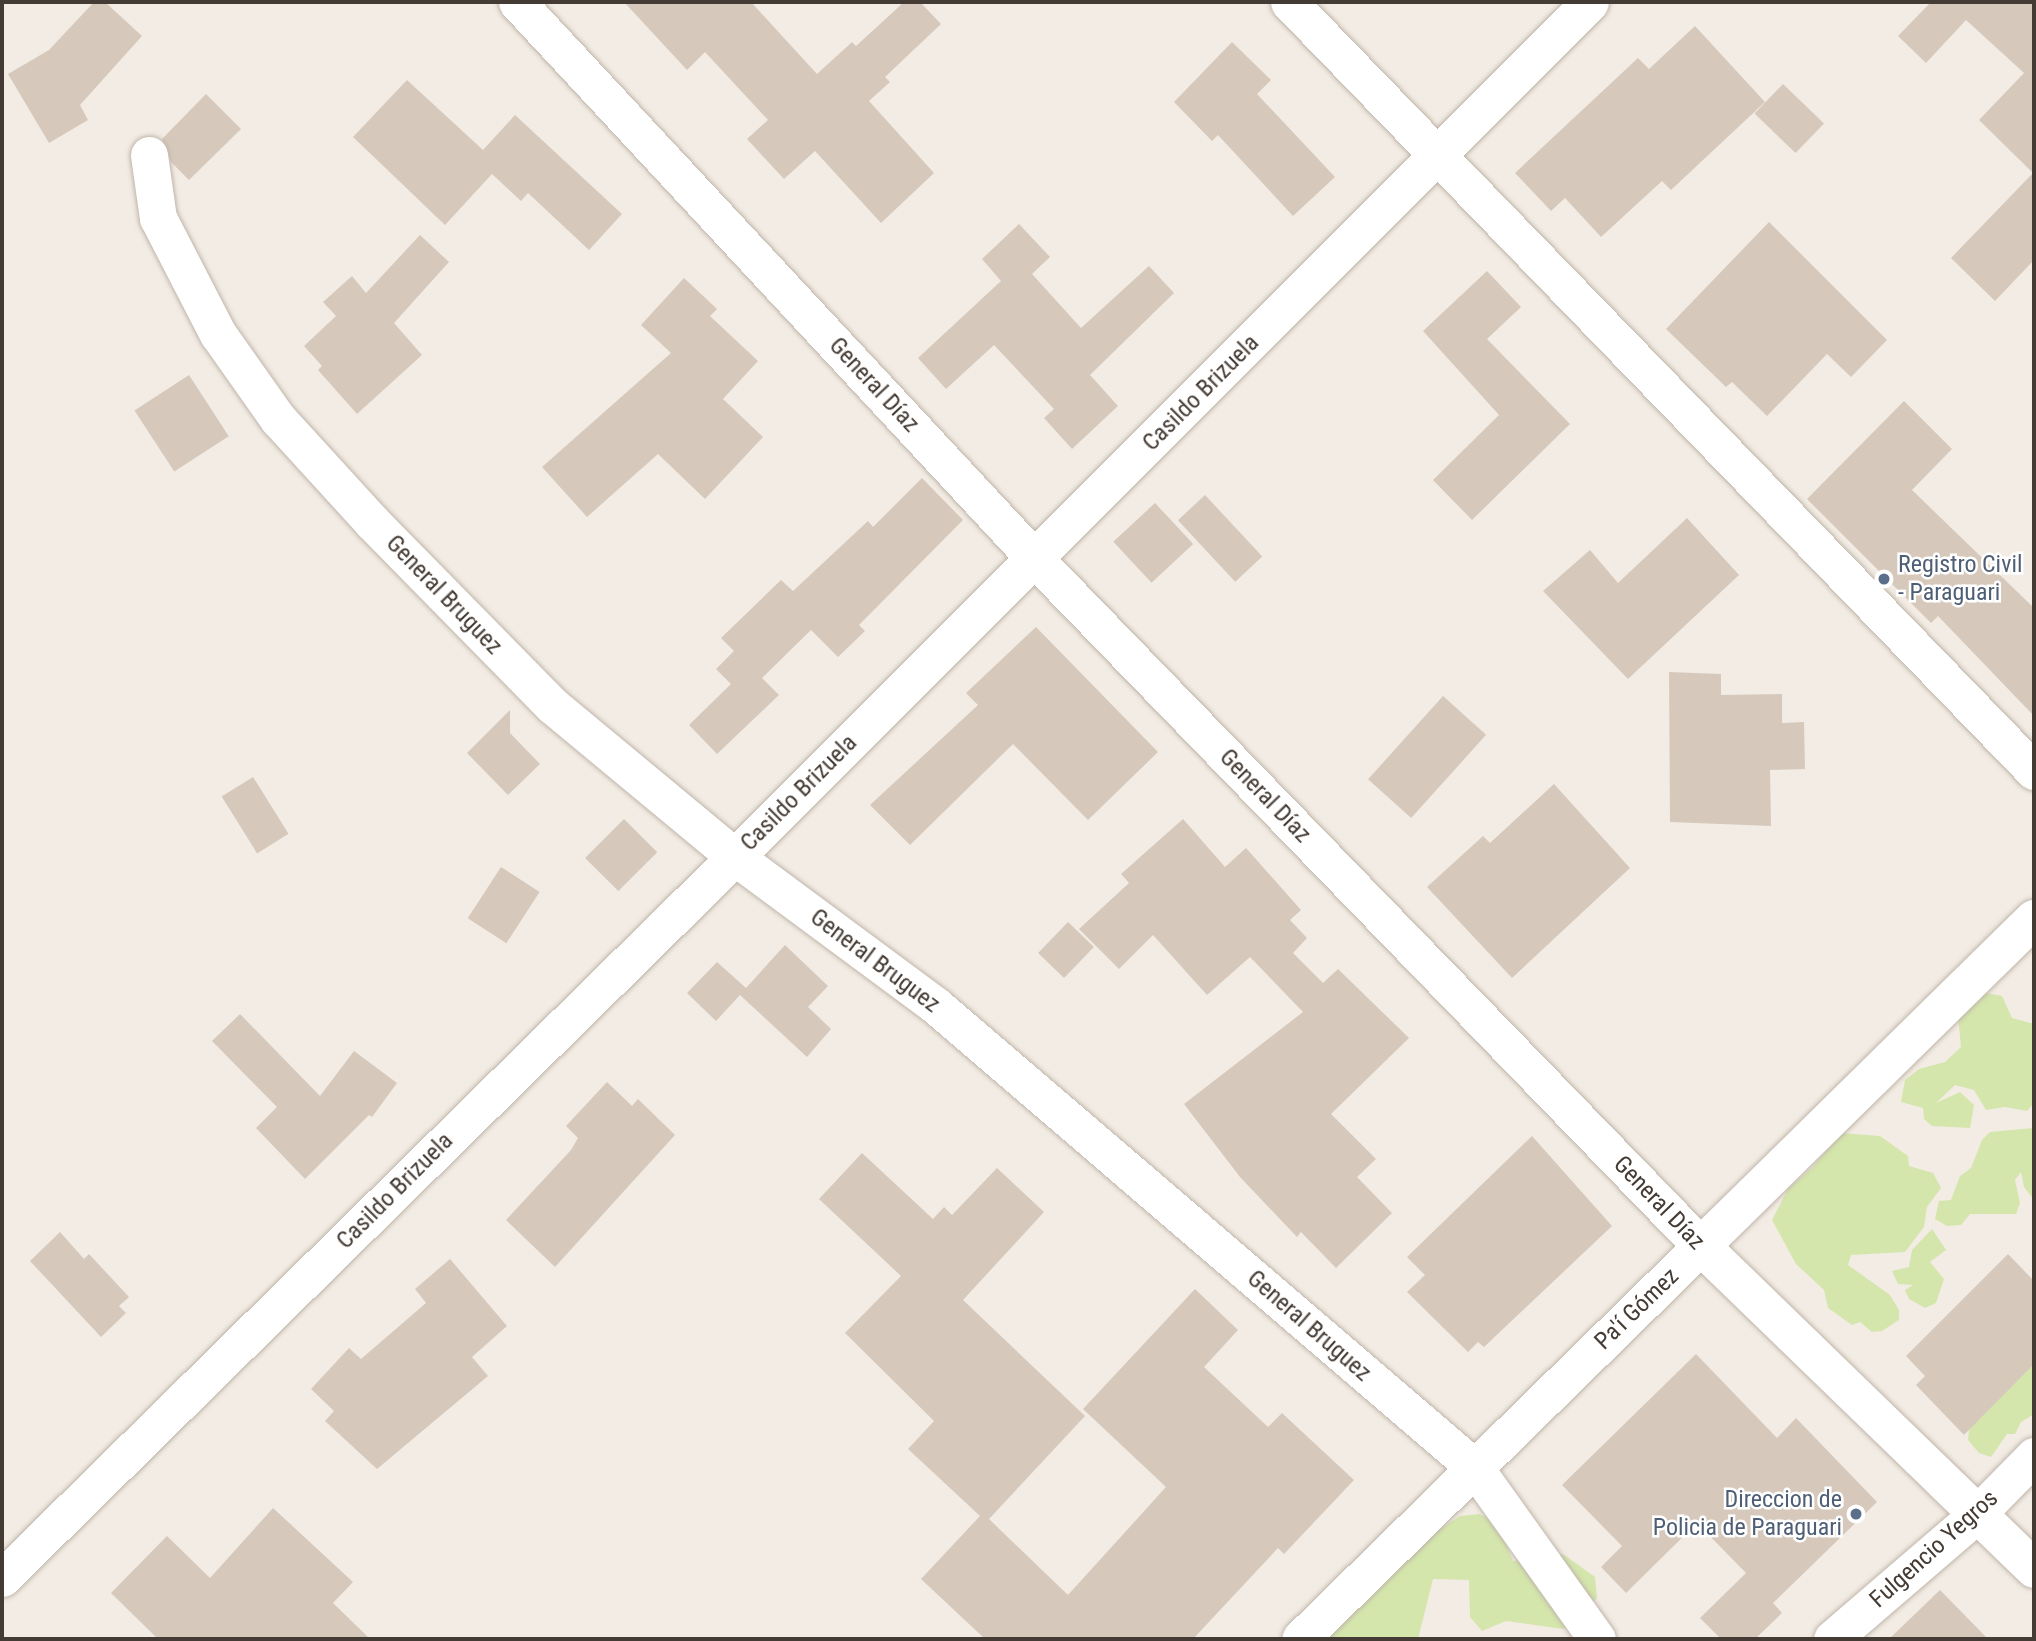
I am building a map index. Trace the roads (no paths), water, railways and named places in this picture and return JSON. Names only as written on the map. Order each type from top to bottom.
[{"type":"street","name":"General Díaz","points":[[517,2],[1035,559],[1701,1246],[2034,1569]]},
{"type":"street","points":[[1289,2],[1437,158],[2034,771]]},
{"type":"street","name":"Casildo Brizuela","points":[[2,1578],[735,857],[1437,158],[1590,2]]},
{"type":"street","name":"General Bruguez","points":[[149,155],[158,218],[218,334],[278,419],[372,522],[553,706],[735,857],[935,1005],[1475,1468],[1597,1639]]},
{"type":"street","name":"Pa'í Gómez","points":[[1300,1639],[2034,919]]},
{"type":"street","name":"Fulgencio Yegros","points":[[1832,1639],[1976,1515],[2034,1456]]},
{"type":"place","name":"Registro Civil - Paraguari","points":[[1884,579]]},
{"type":"place","name":"Direccion de Policia de Paraguari","points":[[1856,1514]]}]
